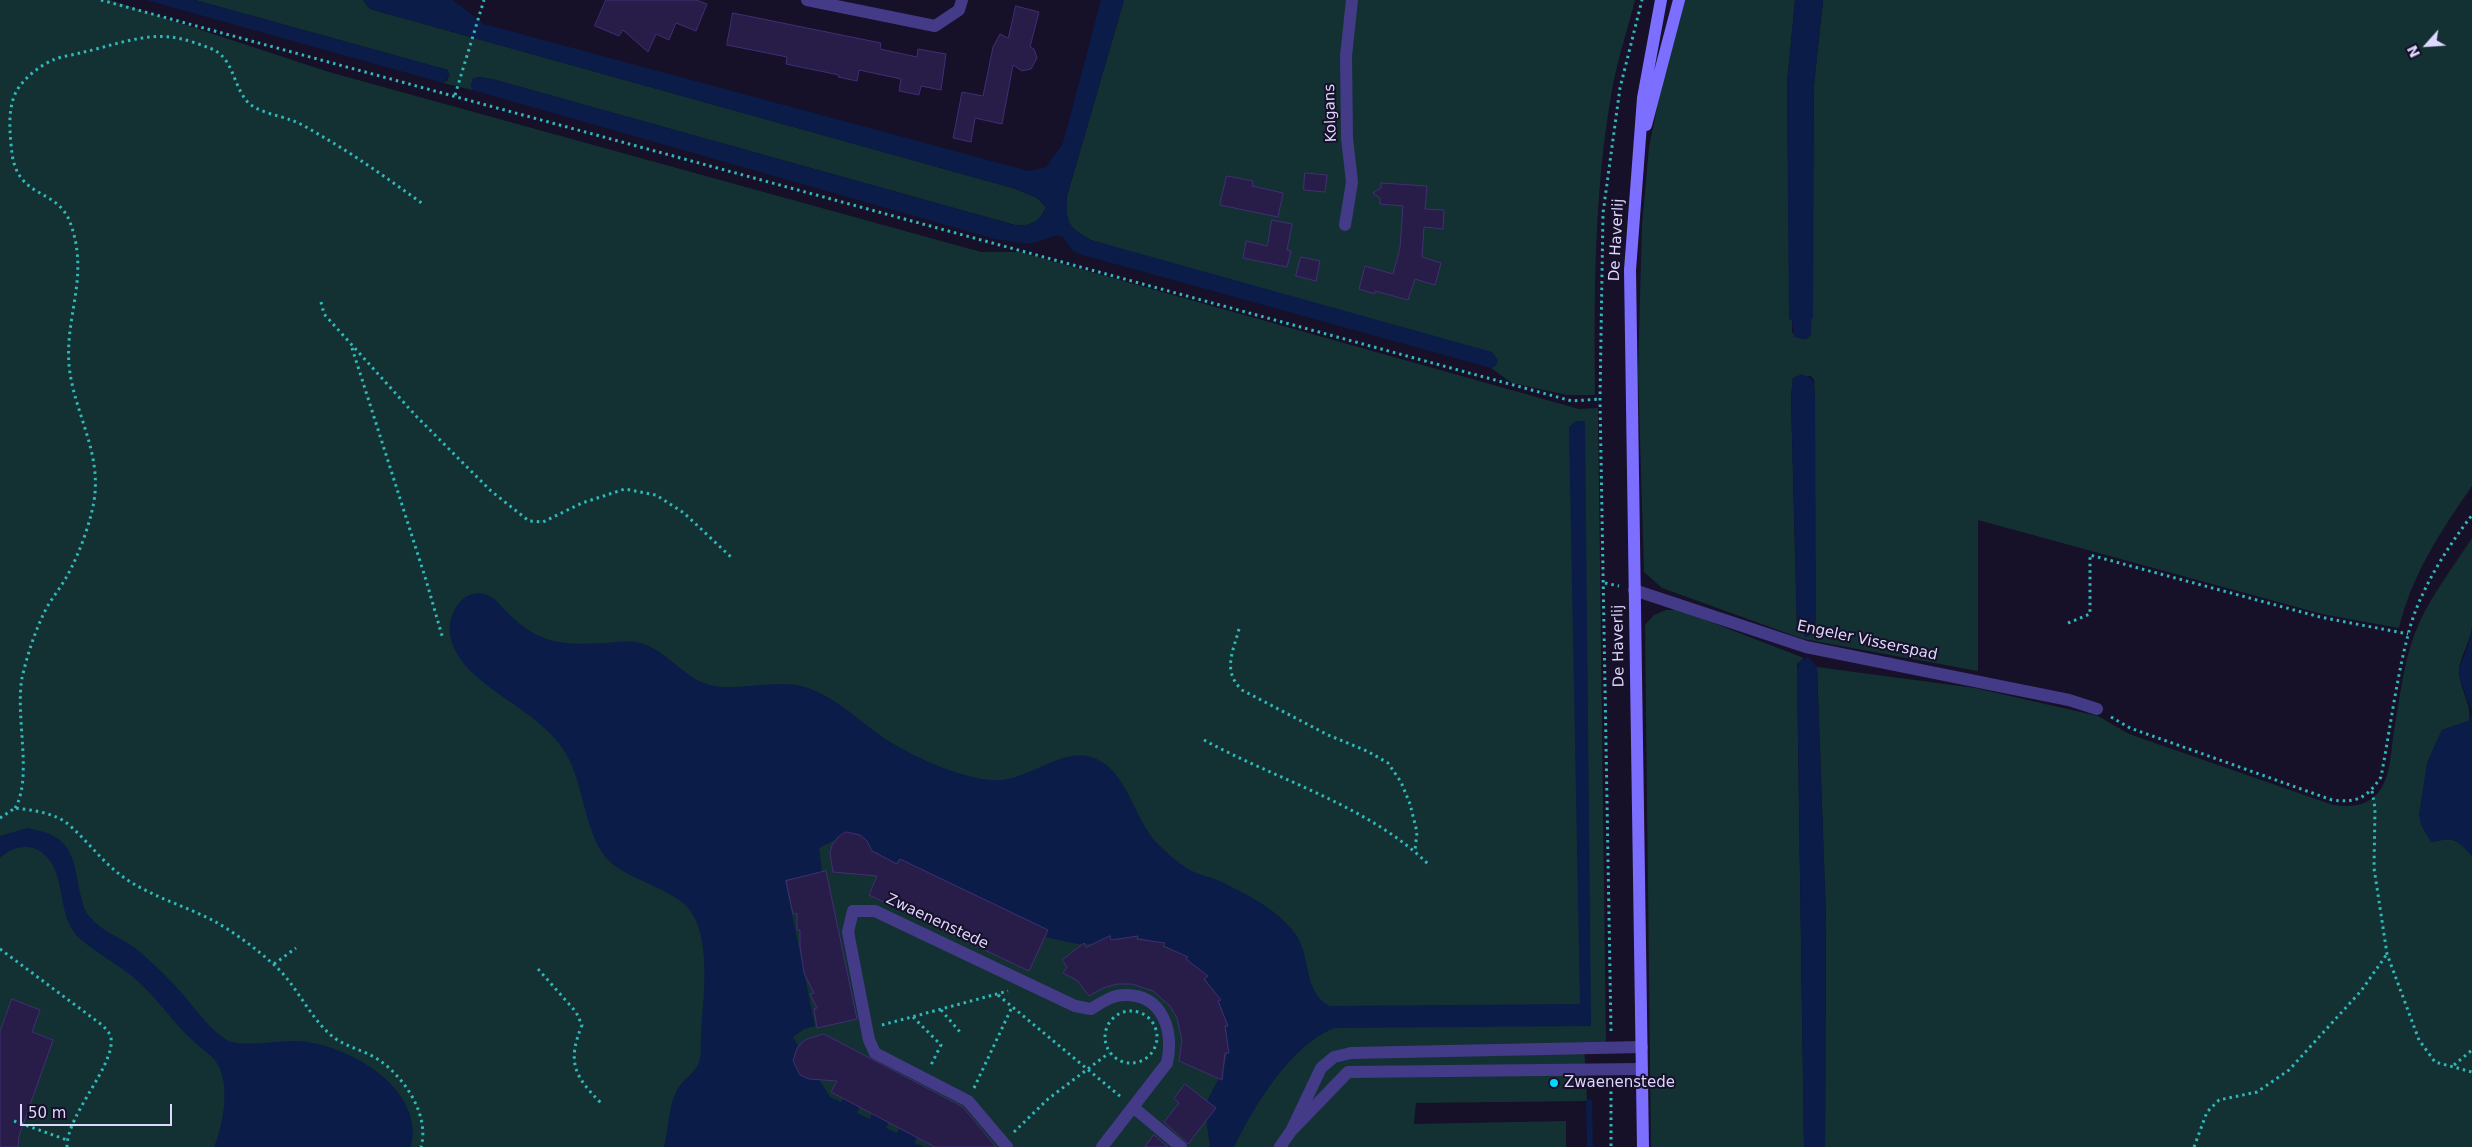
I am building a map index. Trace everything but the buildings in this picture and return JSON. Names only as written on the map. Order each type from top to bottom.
[{"type":"street","points":[[806,0],[935,26],[959,10],[962,0]]},
{"type":"street","name":"Kolgans","points":[[1345,225],[1352,182],[1348,138],[1346,56],[1352,0]]},
{"type":"street","name":"De Haverlij","points":[[1643,1147],[1630,270],[1641,145],[1643,98],[1661,0]]},
{"type":"street","name":"De Haverlij","points":[[1641,145],[1679,0]]},
{"type":"street","name":"Engeler Visserspad","points":[[1634,590],[1806,647],[2069,700],[2097,709]]},
{"type":"street","name":"Zwaenenstede","points":[[1005,1144],[968,1101],[875,1054],[866,1029],[848,932],[853,911],[875,910],[1075,1006],[1091,1009],[1107,999],[1122,995],[1139,997],[1156,1007],[1168,1026],[1171,1047],[1167,1063],[1102,1147]]},
{"type":"street","points":[[1291,1131],[1320,1068],[1334,1057],[1351,1053],[1611,1050],[1642,1047]]},
{"type":"street","points":[[1280,1147],[1291,1131],[1348,1072],[1642,1069]]},
{"type":"street","points":[[1133,1107],[1182,1147]]},
{"type":"path","points":[[101,0],[1572,400],[1600,399]]},
{"type":"path","points":[[455,95],[484,0]]},
{"type":"path","name":"De Haverlij","points":[[1611,1050],[1605,583],[1600,399],[1603,213],[1620,88],[1642,0]]},
{"type":"path","points":[[0,818],[15,808],[19,801],[24,771],[20,698],[25,665],[33,638],[45,611],[69,574],[90,521],[96,493],[94,456],[73,389],[69,364],[79,268],[75,241],[68,218],[53,200],[29,188],[17,175],[12,155],[10,114],[16,93],[30,75],[53,60],[149,37],[172,37],[216,51],[232,68],[246,101],[259,108],[295,121],[359,157],[423,204]]},
{"type":"path","points":[[321,302],[324,314],[352,346],[491,491],[529,520],[543,522],[582,503],[625,489],[633,490],[656,495],[684,512],[732,558]]},
{"type":"path","points":[[352,346],[443,639]]},
{"type":"path","points":[[2097,709],[2130,728],[2332,800],[2350,802],[2372,792],[2381,777],[2408,634],[2420,602],[2438,568],[2472,515]]},
{"type":"path","points":[[2068,623],[2090,614],[2090,555],[2320,617],[2408,634]]},
{"type":"path","points":[[1239,629],[1229,668],[1233,681],[1242,690],[1328,736],[1368,752],[1388,763],[1401,782],[1410,804],[1417,832],[1415,850]]},
{"type":"path","points":[[1204,740],[1237,758],[1338,804],[1415,850],[1429,865]]},
{"type":"path","points":[[2372,792],[2374,808],[2374,868],[2386,954],[2419,1040],[2435,1062],[2454,1065],[2472,1072]]},
{"type":"path","points":[[15,808],[45,814],[67,823],[109,868],[131,883],[216,922],[274,964],[320,1026],[335,1038],[379,1060],[398,1076],[413,1098],[421,1119],[423,1141],[421,1147]]},
{"type":"path","points":[[274,964],[296,948]]},
{"type":"path","points":[[0,950],[102,1025],[110,1035],[111,1041],[102,1068],[75,1118],[67,1140],[67,1147]]},
{"type":"path","points":[[2194,1147],[2207,1112],[2219,1100],[2257,1092],[2289,1070],[2362,991],[2386,954]]},
{"type":"path","points":[[538,969],[576,1012],[582,1026],[573,1046],[575,1069],[589,1091],[601,1103]]},
{"type":"path","points":[[866,1029],[998,996],[1028,983]]},
{"type":"path","points":[[998,996],[1133,1107]]},
{"type":"path","points":[[968,1101],[1012,1007]]},
{"type":"path","points":[[941,1010],[960,1032]]},
{"type":"path","points":[[1133,1011],[1150,1019],[1155,1027],[1157,1040],[1152,1053],[1136,1064],[1116,1060],[1109,1053],[1106,1045],[1105,1030],[1109,1022],[1119,1014],[1133,1011]]},
{"type":"path","points":[[913,1017],[941,1045],[924,1079]]},
{"type":"path","points":[[2454,1065],[2472,1050]]},
{"type":"path","points":[[1005,1144],[1048,1099],[1109,1053]]},
{"type":"path","points":[[1611,1070],[1612,1147]]},
{"type":"path","points":[[14,1121],[67,1140]]},
{"type":"green space","points":[[0,0],[110,0],[329,72],[981,252],[1020,252],[1579,409],[1598,408],[1606,1043],[1584,1044],[1587,1101],[1416,1103],[1414,1124],[1566,1121],[1566,1147],[0,1147]]},
{"type":"green space","points":[[195,0],[363,0],[370,9],[1016,189],[1037,198],[1046,207],[1040,217],[1034,222],[1026,225],[1015,225],[492,79],[478,77],[471,84],[472,90],[443,83],[448,80],[448,70]]},
{"type":"green space","points":[[1124,0],[1635,0],[1613,84],[1601,170],[1595,282],[1595,395],[1567,395],[1512,383],[1491,368],[1496,365],[1091,240],[1077,231],[1068,219],[1067,196]]},
{"type":"green space","points":[[1685,0],[1795,0],[1787,84],[1790,319],[1792,319],[1792,332],[1799,338],[1806,339],[1811,335],[1814,85],[1823,0],[2472,0],[2472,486],[2439,536],[2420,571],[2399,628],[2322,614],[1978,520],[1978,671],[1803,639],[1662,588],[1644,572],[1638,372],[1642,225],[1649,147],[1669,49]],"holes":[[[1811,376],[1814,380],[1815,396],[1814,629],[1804,637],[1804,633],[1797,629],[1791,397],[1793,378]]]},
{"type":"green space","points":[[2472,538],[2472,627],[2459,670],[2469,708],[2469,721],[2442,730],[2427,763],[2431,842],[2454,841],[2472,856],[2472,1147],[1825,1147],[1826,919],[1817,667],[1975,688],[2098,716],[2129,734],[2333,805],[2356,805],[2366,802],[2376,795],[2385,781],[2390,764],[2405,669],[2415,633],[2433,596]]},
{"type":"green space","points":[[1666,610],[1680,610],[1804,658],[1797,664],[1797,670],[1804,1147],[1651,1147],[1645,625],[1654,615]]},
{"type":"water","points":[[146,0],[195,0],[448,70],[450,76],[443,83]]},
{"type":"water","points":[[363,0],[453,0],[484,24],[1029,171],[1046,167],[1063,143],[1101,0],[1124,0],[1067,196],[1068,219],[1077,231],[1091,240],[1492,352],[1498,360],[1496,365],[1491,368],[1079,254],[1073,251],[1063,237],[1058,235],[1030,244],[995,239],[472,90],[472,79],[478,77],[492,79],[1015,225],[1026,225],[1034,222],[1040,217],[1046,207],[1037,198],[1016,189],[370,9]]},
{"type":"water","points":[[1795,0],[1823,0],[1814,85],[1813,318],[1811,319],[1811,335],[1807,339],[1794,337],[1792,320],[1789,319],[1787,84]]},
{"type":"water","points":[[1802,374],[1813,381],[1815,396],[1816,621],[1814,629],[1808,637],[1804,637],[1804,633],[1797,629],[1791,397],[1793,378]]},
{"type":"water","points":[[1576,421],[1585,421],[1591,1026],[1334,1028],[1302,1049],[1288,1063],[1252,1113],[1234,1147],[1210,1147],[1206,1106],[1226,1060],[1227,1033],[1223,1013],[1216,995],[1205,978],[1192,964],[1176,952],[1158,943],[1139,938],[1081,944],[1045,937],[1047,931],[899,859],[895,865],[880,862],[878,852],[872,853],[847,834],[819,848],[822,872],[785,880],[815,1026],[804,1029],[793,1037],[830,1097],[841,1102],[844,1097],[860,1106],[857,1113],[870,1119],[872,1112],[889,1121],[886,1128],[897,1133],[900,1127],[917,1136],[915,1143],[924,1147],[664,1147],[670,1109],[675,1095],[678,1088],[695,1069],[700,1059],[704,966],[703,947],[699,930],[693,915],[683,903],[610,862],[596,842],[575,774],[563,749],[534,719],[472,673],[460,658],[451,640],[450,626],[455,609],[466,597],[482,594],[491,597],[521,625],[543,638],[554,641],[577,644],[627,641],[640,643],[659,652],[694,678],[714,686],[737,687],[785,684],[808,688],[830,698],[898,747],[938,766],[966,775],[992,780],[1005,780],[1067,757],[1091,757],[1103,763],[1114,772],[1122,783],[1149,834],[1174,859],[1192,871],[1220,881],[1253,898],[1287,924],[1300,941],[1315,992],[1321,1000],[1330,1006],[1580,1004],[1569,427]]},
{"type":"water","points":[[2472,629],[2472,712],[2460,679],[2459,668],[2468,646]]},
{"type":"water","points":[[1808,657],[1817,667],[1826,919],[1825,1147],[1804,1147],[1797,670],[1799,662]]},
{"type":"water","points":[[2472,713],[2472,856],[2454,840],[2431,842],[2421,825],[2419,814],[2427,763],[2442,730],[2469,721]]},
{"type":"water","points":[[27,828],[42,831],[61,841],[72,857],[82,903],[88,915],[95,923],[139,951],[173,983],[207,1022],[227,1040],[251,1044],[298,1041],[318,1044],[359,1060],[379,1073],[395,1088],[407,1106],[412,1126],[411,1147],[214,1147],[224,1108],[223,1078],[218,1065],[183,1031],[137,980],[78,937],[68,922],[57,877],[47,857],[38,850],[23,847],[8,852],[0,858],[0,836]]},
{"type":"waterway","points":[[1589,1102],[1590,1147]]},
{"type":"place","name":"Zwaenenstede","points":[[1554,1083]]}]
